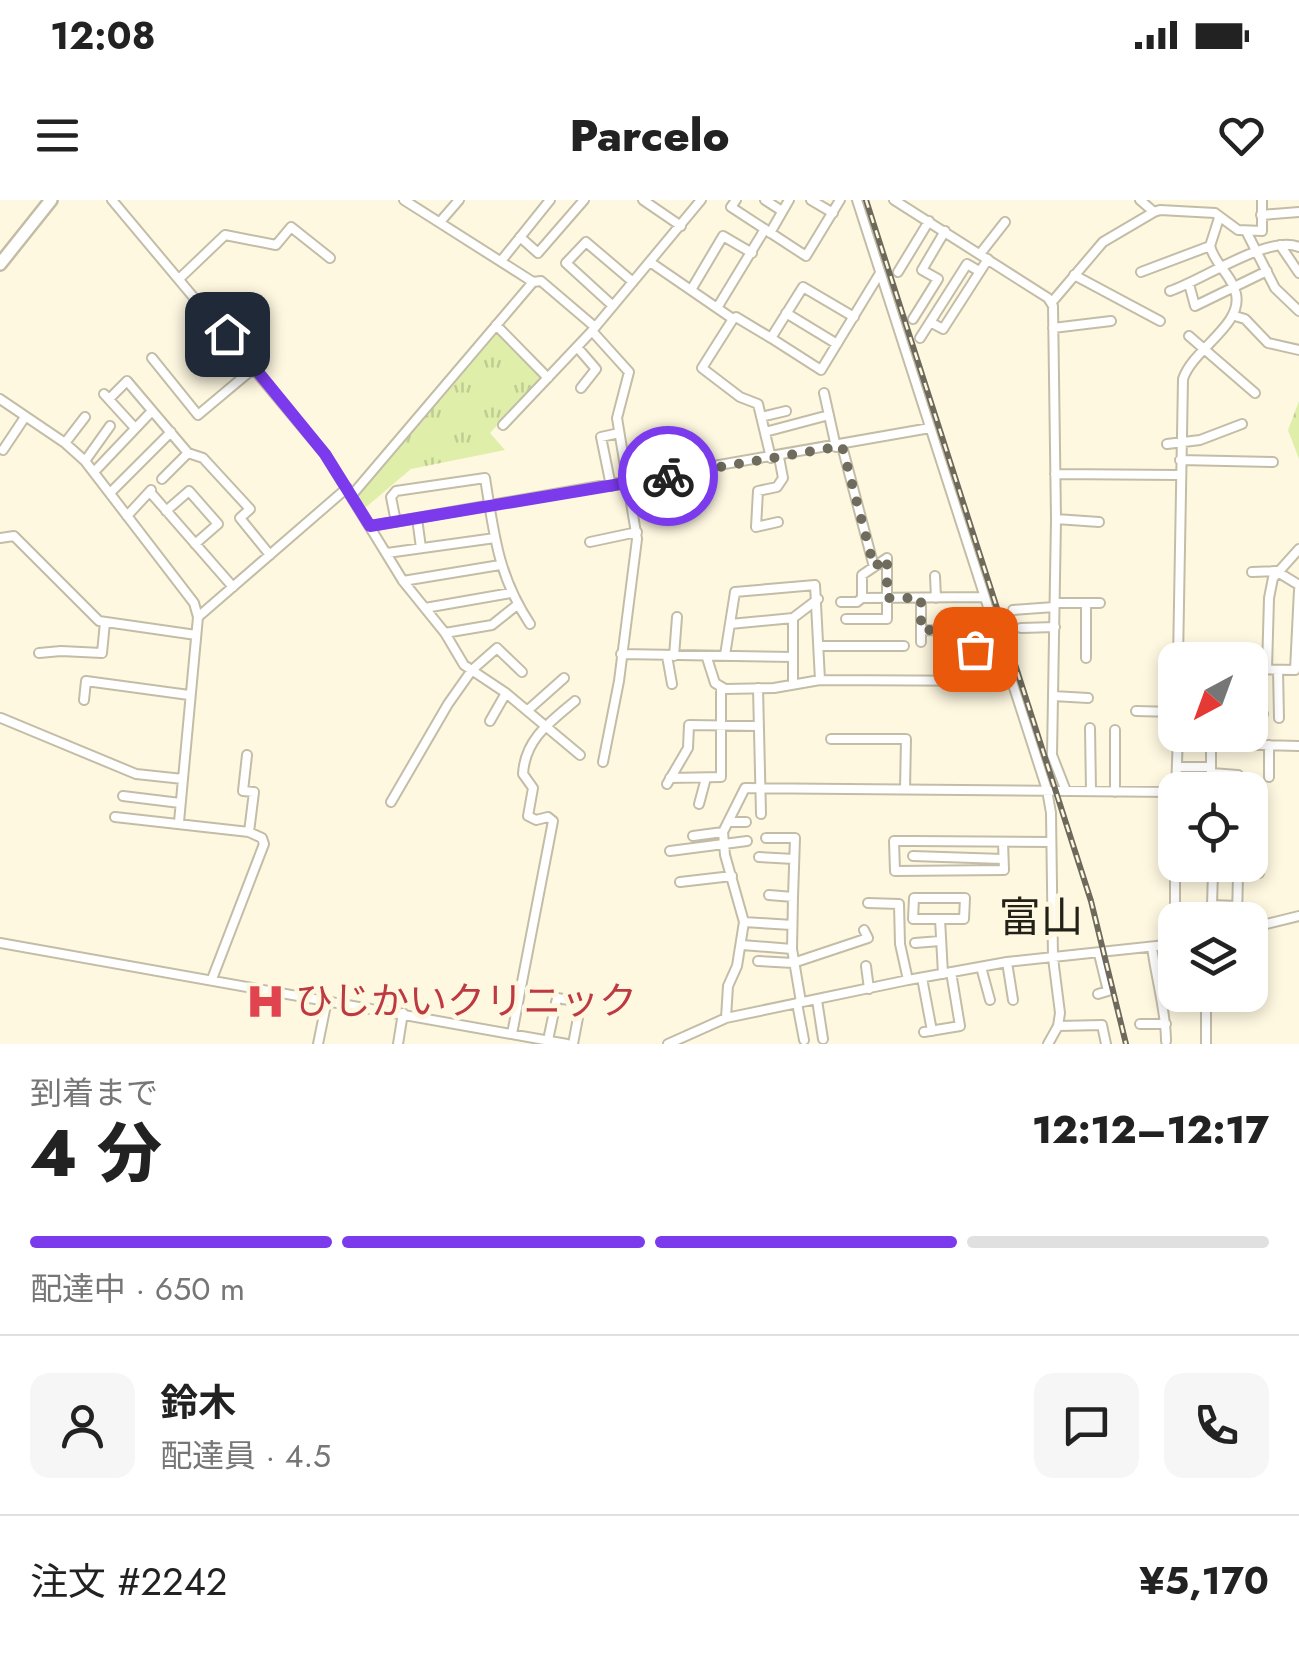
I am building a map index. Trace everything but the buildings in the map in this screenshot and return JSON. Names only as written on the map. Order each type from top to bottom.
[{"type":"highway","points":[[0,264],[50,200]]},
{"type":"street","points":[[112,200],[325,454],[403,580],[446,632],[459,658],[580,755]]},
{"type":"street","points":[[404,200],[533,282],[541,281],[593,329],[629,372],[617,418],[637,532],[619,680],[603,762]]},
{"type":"street","points":[[440,222],[459,200]]},
{"type":"street","points":[[501,260],[550,200]]},
{"type":"street","points":[[520,237],[538,253],[584,200]]},
{"type":"street","points":[[643,200],[681,226]]},
{"type":"street","points":[[736,200],[731,207],[806,256],[840,200]]},
{"type":"street","points":[[765,200],[782,212]]},
{"type":"street","points":[[717,308],[788,200]]},
{"type":"street","points":[[811,200],[832,212]]},
{"type":"street","points":[[857,200],[1047,790],[1060,1013],[1048,1044]]},
{"type":"street","points":[[894,200],[1052,302]]},
{"type":"street","points":[[1140,200],[1154,212]]},
{"type":"street","points":[[1178,642],[1183,379],[1203,349],[1234,316],[1238,304],[1235,289],[1210,246],[1217,216],[1212,200]]},
{"type":"street","points":[[1066,791],[1052,755],[1056,520],[1052,302],[1110,236],[1154,212],[1217,216],[1238,230],[1262,231],[1262,200]]},
{"type":"street","points":[[1261,214],[1294,213],[1290,200]]},
{"type":"street","points":[[503,424],[593,329],[698,201]]},
{"type":"street","points":[[898,272],[928,221]]},
{"type":"street","points":[[930,322],[943,329],[979,272],[1004,222]]},
{"type":"street","points":[[180,278],[225,235],[276,246],[291,228],[330,258]]},
{"type":"street","points":[[1246,231],[1275,288],[1299,310]]},
{"type":"street","points":[[913,318],[938,279],[922,270],[945,232]]},
{"type":"street","points":[[691,290],[723,236],[752,253]]},
{"type":"street","points":[[613,306],[566,264],[586,242],[633,282]]},
{"type":"street","points":[[1170,290],[1256,249],[1291,243],[1299,247]]},
{"type":"street","points":[[1280,245],[1299,274]]},
{"type":"street","points":[[1141,272],[1210,246]]},
{"type":"street","points":[[650,262],[717,308],[821,370],[880,273]]},
{"type":"street","points":[[920,338],[967,264],[979,272]]},
{"type":"street","points":[[1188,284],[1196,306],[1266,271]]},
{"type":"street","points":[[1074,275],[1160,321]]},
{"type":"street","points":[[198,617],[349,492],[533,282]]},
{"type":"street","points":[[771,338],[802,287],[854,317]]},
{"type":"street","points":[[786,313],[837,344]]},
{"type":"street","points":[[1234,316],[1245,320],[1268,342],[1299,350]]},
{"type":"street","points":[[733,318],[702,368],[740,397],[758,404],[783,478],[777,488],[758,491],[756,527],[778,522]]},
{"type":"street","points":[[1054,328],[1111,321]]},
{"type":"street","points":[[496,325],[548,378]]},
{"type":"street","points":[[1189,336],[1255,394]]},
{"type":"street","points":[[576,347],[596,369],[581,388]]},
{"type":"street","points":[[152,358],[198,415],[254,368]]},
{"type":"street","points":[[135,428],[106,396],[127,381],[188,453],[204,458],[250,510],[240,518],[270,556]]},
{"type":"street","points":[[824,393],[874,567]]},
{"type":"street","points":[[0,399],[85,461],[194,604],[198,617],[180,822]]},
{"type":"street","points":[[94,472],[152,410]]},
{"type":"street","points":[[762,417],[786,410]]},
{"type":"street","points":[[765,432],[829,415]]},
{"type":"street","points":[[65,443],[85,416]]},
{"type":"street","points":[[3,450],[25,417]]},
{"type":"street","points":[[1168,444],[1180,444],[1242,424]]},
{"type":"street","points":[[85,461],[110,426]]},
{"type":"street","points":[[370,526],[930,428]]},
{"type":"street","points":[[110,494],[171,432]]},
{"type":"street","points":[[611,486],[601,436],[619,433]]},
{"type":"street","points":[[162,479],[188,453]]},
{"type":"street","points":[[1180,460],[1274,462]]},
{"type":"street","points":[[1055,474],[1179,475]]},
{"type":"street","points":[[396,522],[391,498],[396,491],[485,478],[500,565],[530,624]]},
{"type":"street","points":[[127,516],[151,490],[232,587]]},
{"type":"street","points":[[166,511],[190,491],[218,524],[195,544]]},
{"type":"street","points":[[417,518],[421,548]]},
{"type":"street","points":[[1056,520],[1099,522]]},
{"type":"street","points":[[590,542],[637,532]]},
{"type":"street","points":[[0,538],[14,536],[100,621],[196,634]]},
{"type":"street","points":[[386,553],[495,538]]},
{"type":"street","points":[[1267,642],[1269,598],[1276,572],[1299,549]]},
{"type":"street","points":[[846,619],[887,620],[887,558],[862,575],[862,598]]},
{"type":"street","points":[[403,580],[500,565]]},
{"type":"street","points":[[1252,572],[1276,572],[1299,588],[1297,666],[1295,670],[1268,669]]},
{"type":"street","points":[[935,576],[936,598]]},
{"type":"street","points":[[724,655],[735,592],[815,585],[820,680]]},
{"type":"street","points":[[425,608],[511,593]]},
{"type":"street","points":[[841,602],[862,598],[984,597]]},
{"type":"street","points":[[920,642],[921,598]]},
{"type":"street","points":[[730,624],[793,618],[818,599]]},
{"type":"street","points":[[1086,603],[1086,658]]},
{"type":"street","points":[[1013,610],[1100,603]]},
{"type":"street","points":[[446,632],[492,625],[518,605]]},
{"type":"street","points":[[672,684],[671,656],[677,617]]},
{"type":"street","points":[[793,618],[794,683]]},
{"type":"street","points":[[39,653],[102,653],[105,622]]},
{"type":"street","points":[[1022,628],[1054,627]]},
{"type":"street","points":[[921,630],[995,632]]},
{"type":"street","points":[[950,630],[950,650],[975,649]]},
{"type":"street","points":[[819,646],[904,646]]},
{"type":"street","points":[[881,646],[882,659]]},
{"type":"street","points":[[390,802],[472,670],[498,648],[522,672]]},
{"type":"street","points":[[621,654],[793,657]]},
{"type":"street","points":[[707,658],[710,674],[721,688],[721,725],[721,778],[668,781],[688,748],[689,725],[721,725],[759,726]]},
{"type":"street","points":[[1054,665],[1067,665]]},
{"type":"street","points":[[1278,670],[1278,718]]},
{"type":"street","points":[[528,710],[564,678]]},
{"type":"street","points":[[721,688],[820,680],[1011,681]]},
{"type":"street","points":[[84,700],[86,681],[189,695]]},
{"type":"street","points":[[758,688],[761,814]]},
{"type":"street","points":[[490,721],[506,692]]},
{"type":"street","points":[[1053,696],[1088,698]]},
{"type":"street","points":[[512,1034],[553,820],[528,816],[533,788],[523,769],[526,753],[546,725],[575,701]]},
{"type":"street","points":[[1136,711],[1158,712]]},
{"type":"street","points":[[1,718],[136,774],[182,778]]},
{"type":"street","points":[[1090,728],[1092,792]]},
{"type":"street","points":[[1114,730],[1116,792]]},
{"type":"street","points":[[831,739],[906,739],[905,788]]},
{"type":"street","points":[[1269,776],[1269,745],[1299,746]]},
{"type":"street","points":[[1177,752],[1177,772]]},
{"type":"street","points":[[1211,752],[1211,772]]},
{"type":"street","points":[[247,756],[243,790],[254,792],[249,832]]},
{"type":"street","points":[[746,766],[760,767]]},
{"type":"street","points":[[1177,767],[1211,767]]},
{"type":"street","points":[[699,804],[706,778]]},
{"type":"street","points":[[726,1018],[728,986],[742,945],[744,922],[724,844],[725,827],[745,788],[1158,791]]},
{"type":"street","points":[[123,796],[180,803]]},
{"type":"street","points":[[115,817],[249,832],[258,834],[264,844],[212,979]]},
{"type":"street","points":[[693,836],[746,822]]},
{"type":"street","points":[[766,838],[795,838],[792,950],[804,1040]]},
{"type":"street","points":[[670,852],[747,842]]},
{"type":"street","points":[[1002,842],[1004,870],[895,871],[894,842],[1002,842],[1051,842]]},
{"type":"street","points":[[913,856],[1003,859]]},
{"type":"street","points":[[758,857],[794,859]]},
{"type":"street","points":[[680,882],[732,876]]},
{"type":"street","points":[[768,895],[793,896]]},
{"type":"street","points":[[914,898],[965,898],[964,919],[940,919],[913,918],[914,898]]},
{"type":"street","points":[[868,904],[899,904],[900,944],[908,980]]},
{"type":"street","points":[[1268,924],[1299,916]]},
{"type":"street","points":[[922,978],[928,1032],[960,1026],[940,941],[940,919]]},
{"type":"street","points":[[744,922],[792,925]]},
{"type":"street","points":[[758,960],[793,963],[868,938],[864,930]]},
{"type":"street","points":[[916,944],[940,941]]},
{"type":"street","points":[[0,943],[570,1044],[581,1002],[557,998],[548,1040]]},
{"type":"street","points":[[742,945],[792,950]]},
{"type":"street","points":[[668,1044],[726,1018],[908,980],[1007,962],[1158,946]]},
{"type":"street","points":[[1152,947],[1159,1001],[1166,1012],[1166,1041]]},
{"type":"street","points":[[1098,994],[1108,992],[1099,954]]},
{"type":"street","points":[[1007,962],[1012,1000]]},
{"type":"street","points":[[866,966],[869,989]]},
{"type":"street","points":[[981,967],[990,1000]]},
{"type":"street","points":[[318,1044],[327,1000]]},
{"type":"street","points":[[817,1000],[823,1040]]},
{"type":"street","points":[[1206,1012],[1206,1044]]},
{"type":"street","points":[[398,1044],[403,1013]]},
{"type":"street","points":[[1058,1026],[1102,1024],[1106,1044]]},
{"type":"street","points":[[1140,1024],[1166,1024]]},
{"type":"green space","points":[[496,328],[544,377],[490,433],[505,450],[411,469],[365,508],[356,494]]},
{"type":"green space","points":[[1299,401],[1299,459],[1288,430]]},
{"type":"railway","points":[[866,200],[1091,901],[1126,1044]]},
{"type":"way so far","points":[[668,476],[842,446],[874,567],[887,558],[887,598],[921,598],[921,630],[950,630],[950,650],[975,649]]},
{"type":"place","name":"ひじかいクリニック","points":[[265,1001]]},
{"type":"district","name":"富山","points":[[1041,917]]},
{"type":"route","points":[[227,334],[325,454],[370,526],[668,476]]}]
